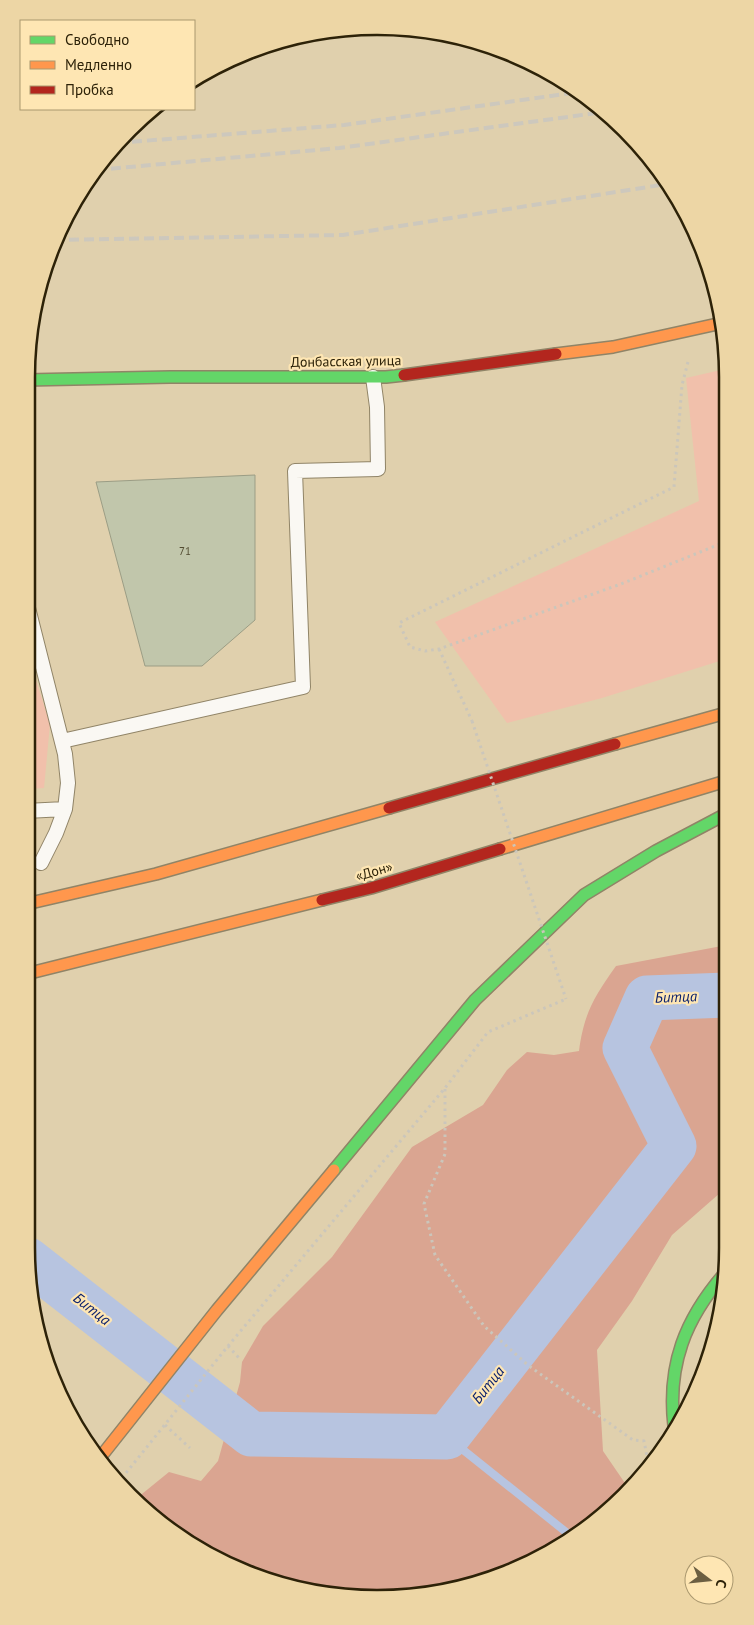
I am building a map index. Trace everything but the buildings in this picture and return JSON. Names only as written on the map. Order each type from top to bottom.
[{"type":"main road","name":"Донбасская улица","points":[[35,380],[170,377],[386,378],[613,347],[715,325]]},
{"type":"main road","points":[[35,902],[156,874],[719,714]]},
{"type":"main road","name":"«Дон»","points":[[35,972],[370,888],[719,783]]},
{"type":"main road","points":[[104,1453],[217,1310],[475,1000],[584,895],[656,851],[719,818]]},
{"type":"main road","points":[[673,1419],[671,1397],[678,1352],[697,1307],[717,1281]]},
{"type":"lane","points":[[62,741],[302,687],[296,471],[378,469],[377,407],[373,377]]},
{"type":"lane","points":[[35,635],[62,741],[68,783],[65,809],[56,834],[41,862]]},
{"type":"lane","points":[[35,811],[65,809]]},
{"type":"path","points":[[688,362],[682,385],[674,487],[399,623],[410,646],[425,651],[439,649],[621,584],[719,544]]},
{"type":"path","points":[[123,1477],[228,1346],[445,1088],[488,1032],[566,999],[472,721],[439,649]]},
{"type":"path","points":[[445,1088],[445,1154],[424,1204],[435,1255],[484,1326],[529,1366],[633,1440],[644,1441],[647,1457]]},
{"type":"path","points":[[228,1346],[239,1358]]},
{"type":"path","points":[[165,1425],[190,1448]]},
{"type":"shaded area","points":[[719,370],[719,661],[602,698],[507,723],[435,622],[699,501],[686,378]]},
{"type":"shaded area","points":[[35,677],[50,724],[44,788],[35,788]]},
{"type":"shaded area","points":[[719,947],[719,1194],[672,1235],[632,1301],[597,1350],[603,1451],[625,1483],[585,1519],[528,1555],[487,1572],[466,1578],[422,1587],[399,1589],[377,1590],[332,1587],[267,1572],[226,1555],[206,1544],[152,1505],[141,1495],[169,1472],[201,1481],[218,1461],[240,1382],[242,1362],[263,1326],[332,1257],[412,1147],[483,1105],[507,1070],[527,1052],[554,1055],[579,1051],[584,1026],[591,1006],[616,966]]},
{"type":"waterway","name":"Битца","points":[[36,1266],[251,1434],[447,1437],[674,1146],[625,1048],[647,998],[719,995]]},
{"type":"waterway","points":[[447,1437],[566,1532]]},
{"type":"railway","points":[[129,142],[344,125],[568,94]]},
{"type":"railway","points":[[106,169],[339,148],[594,113]]},
{"type":"railway","points":[[64,240],[343,235],[660,185]]},
{"type":"traffic: fast","points":[[35,380],[170,377],[386,377],[404,375]]},
{"type":"traffic: fast","points":[[334,1170],[475,1000],[584,895],[656,851],[719,818]]},
{"type":"traffic: fast","points":[[674,1418],[673,1383],[682,1344],[699,1308],[717,1283]]},
{"type":"traffic: slow","points":[[556,354],[613,347],[715,325]]},
{"type":"traffic: slow","points":[[615,744],[719,715]]},
{"type":"traffic: slow","points":[[500,849],[719,783]]},
{"type":"traffic: slow","points":[[35,902],[156,874],[389,808]]},
{"type":"traffic: slow","points":[[35,972],[322,900]]},
{"type":"traffic: slow","points":[[104,1453],[217,1310],[334,1170]]},
{"type":"traffic: jam","points":[[404,375],[556,354]]},
{"type":"traffic: jam","points":[[389,808],[615,744]]},
{"type":"traffic: jam","points":[[322,900],[371,888],[500,849]]}]
